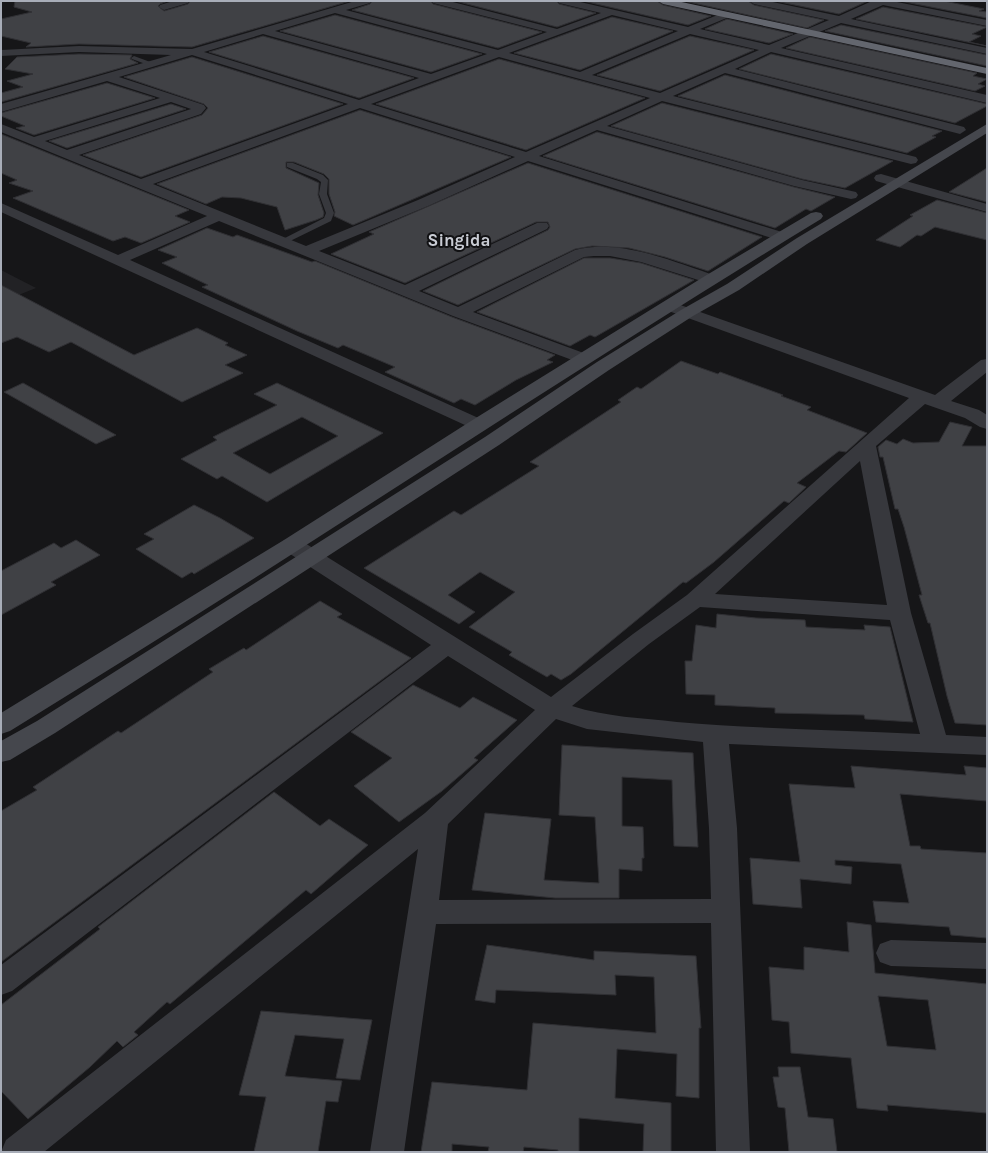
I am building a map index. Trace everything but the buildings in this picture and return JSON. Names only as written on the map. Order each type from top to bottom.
[{"type":"highway","points":[[663,1],[987,72]]},
{"type":"main road","points":[[1,754],[46,727],[301,551],[478,425],[780,236],[881,178],[987,113]]},
{"type":"main road","points":[[1,725],[492,441],[603,366],[687,313],[733,287],[802,241],[987,128]]},
{"type":"street","points":[[164,7],[184,1]]},
{"type":"street","points":[[1,108],[366,1]]},
{"type":"street","points":[[437,1],[558,32]]},
{"type":"street","points":[[563,1],[987,99]]},
{"type":"street","points":[[754,1],[775,3],[839,20],[987,51]]},
{"type":"street","points":[[307,252],[881,1],[987,23]]},
{"type":"street","points":[[335,10],[661,97],[911,160]]},
{"type":"street","points":[[141,184],[612,12]]},
{"type":"street","points":[[582,75],[725,15]]},
{"type":"street","points":[[263,31],[431,78]]},
{"type":"street","points":[[1,53],[193,52],[780,236]]},
{"type":"street","points":[[723,69],[960,130]]},
{"type":"street","points":[[66,155],[197,111],[200,108],[108,77]]},
{"type":"street","points":[[33,141],[173,98]]},
{"type":"street","points":[[595,126],[799,183],[851,195]]},
{"type":"street","points":[[1,128],[459,313],[583,359]]},
{"type":"street","points":[[881,178],[987,208]]},
{"type":"street","points":[[1,207],[478,425]]},
{"type":"street","points":[[118,260],[219,216]]},
{"type":"street","points":[[406,291],[542,226]]},
{"type":"street","points":[[459,313],[580,253],[590,250],[612,251],[711,279]]},
{"type":"street","points":[[669,306],[972,414],[987,423]]},
{"type":"street","points":[[18,1152],[435,820],[552,709],[641,639],[696,600],[866,445],[930,399],[987,364]]},
{"type":"street","points":[[866,445],[900,613],[934,743]]},
{"type":"street","points":[[301,551],[552,709],[588,720],[629,726],[715,734],[987,746]]},
{"type":"street","points":[[696,600],[816,609],[900,613]]},
{"type":"street","points":[[1,982],[448,644]]},
{"type":"street","points":[[715,734],[720,788],[726,911],[733,1152]]},
{"type":"street","points":[[387,1152],[396,1077],[424,912],[435,820]]},
{"type":"street","points":[[424,912],[726,911]]},
{"type":"street","points":[[891,953],[987,956]]},
{"type":"lane","points":[[134,58],[151,64]]},
{"type":"lane","points":[[284,242],[328,219],[330,213],[324,194],[325,182],[320,177],[290,165]]},
{"type":"shaded area","points":[[1,270],[36,288],[1,302]]},
{"type":"district","name":"Singida","points":[[459,240]]}]
